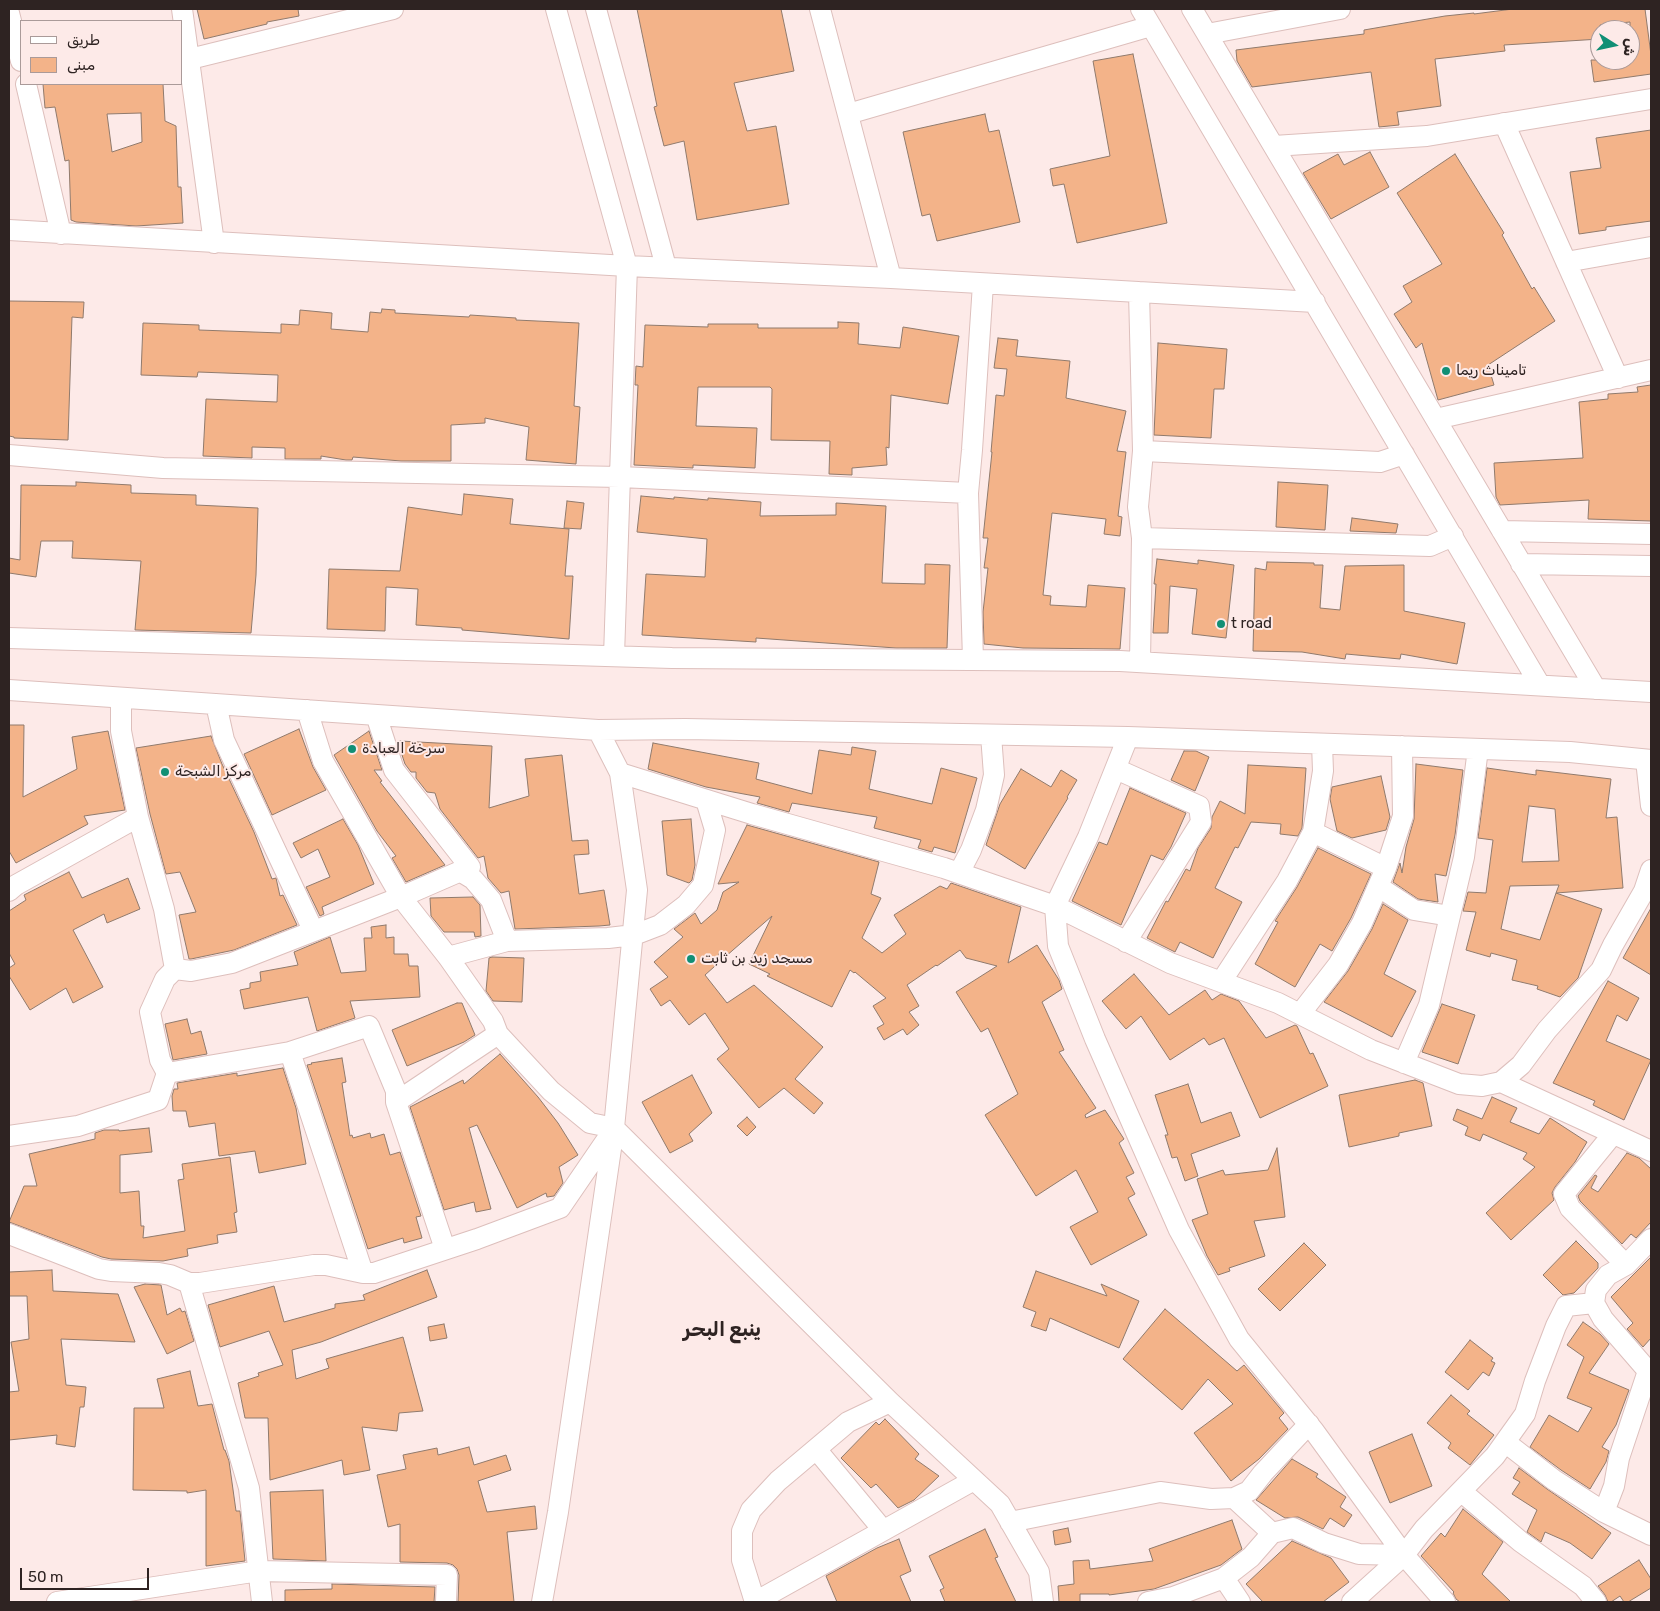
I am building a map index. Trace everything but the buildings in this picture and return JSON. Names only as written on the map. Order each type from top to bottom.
[{"type":"street","points":[[182,9],[214,243]]},
{"type":"street","points":[[190,59],[359,13],[393,9]]},
{"type":"street","points":[[556,9],[627,266],[614,656]]},
{"type":"street","points":[[596,9],[666,267]]},
{"type":"street","points":[[820,9],[890,278]]},
{"type":"street","points":[[1141,9],[1540,685]]},
{"type":"street","points":[[1192,9],[1596,689]]},
{"type":"street","points":[[1207,34],[1340,9]]},
{"type":"street","points":[[9,13],[20,57]]},
{"type":"street","points":[[848,114],[1151,26]]},
{"type":"street","points":[[26,85],[61,234]]},
{"type":"street","points":[[1274,146],[1426,136],[1651,99]]},
{"type":"street","points":[[1504,123],[1618,378]]},
{"type":"street","points":[[9,230],[627,266],[890,278],[1315,302]]},
{"type":"street","points":[[1566,262],[1651,247]]},
{"type":"street","points":[[974,660],[968,493],[983,284]]},
{"type":"street","points":[[1139,292],[1143,452],[1138,507],[1142,538],[1140,662]]},
{"type":"street","points":[[1436,420],[1651,370]]},
{"type":"street","points":[[1143,452],[1380,462],[1404,454]]},
{"type":"street","points":[[9,455],[163,468],[620,477],[968,493]]},
{"type":"street","points":[[1502,531],[1651,534]]},
{"type":"street","points":[[1142,538],[1430,546],[1453,536]]},
{"type":"street","points":[[1522,564],[1651,566]]},
{"type":"street","points":[[9,638],[614,656],[1140,662],[1651,692]]},
{"type":"street","points":[[9,690],[598,730],[685,728],[1128,737],[1570,752],[1650,763],[1651,806]]},
{"type":"street","points":[[121,698],[121,731],[138,817],[164,909],[175,969]]},
{"type":"street","points":[[216,704],[224,740],[313,930]]},
{"type":"street","points":[[307,710],[323,761],[401,897],[448,957],[493,1021],[498,1034],[551,1091],[590,1124],[614,1128],[890,1402],[1000,1504],[1039,1572],[1043,1602]]},
{"type":"street","points":[[376,715],[394,770],[470,867]]},
{"type":"street","points":[[542,1602],[560,1502],[614,1128],[637,890],[620,773],[598,730]]},
{"type":"street","points":[[959,873],[986,810],[994,775],[991,735]]},
{"type":"street","points":[[1128,737],[1088,837],[1055,906],[1058,946],[1095,1039],[1179,1230],[1239,1339],[1309,1424],[1404,1555],[1445,1602]]},
{"type":"street","points":[[1221,982],[1287,881],[1313,832],[1323,771],[1322,744]]},
{"type":"street","points":[[1300,1014],[1338,965],[1362,923],[1386,868],[1403,816],[1402,746]]},
{"type":"street","points":[[1404,1063],[1429,1005],[1450,916],[1464,856],[1478,749]]},
{"type":"street","points":[[1116,769],[1199,806],[1201,822],[1126,942]]},
{"type":"street","points":[[620,773],[706,800],[959,873],[1055,906],[1170,963],[1278,1004],[1371,1050],[1459,1084],[1482,1086],[1501,1082],[1521,1065],[1547,1030],[1601,970],[1644,891],[1651,870]]},
{"type":"street","points":[[448,957],[507,941],[608,938],[634,935],[660,925],[686,905],[702,885],[715,830],[706,800]]},
{"type":"street","points":[[11,882],[138,817]]},
{"type":"street","points":[[1313,832],[1386,868]]},
{"type":"street","points":[[175,969],[192,971],[232,963],[401,897],[470,867]]},
{"type":"street","points":[[470,867],[463,872],[473,879],[491,900],[507,941]]},
{"type":"street","points":[[1378,887],[1414,910],[1450,916]]},
{"type":"street","points":[[9,1136],[78,1126],[158,1100],[167,1073],[160,1060],[150,1012],[165,979],[175,969]]},
{"type":"street","points":[[167,1073],[290,1052],[369,1026],[396,1091],[396,1102],[445,1249]]},
{"type":"street","points":[[396,1102],[498,1034]]},
{"type":"street","points":[[290,1052],[362,1273]]},
{"type":"street","points":[[1501,1082],[1651,1152]]},
{"type":"street","points":[[9,1234],[99,1269],[159,1273],[170,1275],[189,1283],[326,1265],[362,1273],[374,1273],[560,1208],[614,1128]]},
{"type":"street","points":[[1614,1134],[1564,1194],[1570,1208],[1626,1265]]},
{"type":"street","points":[[1604,1512],[1614,1486],[1619,1458],[1650,1376],[1603,1318],[1594,1303],[1596,1290],[1608,1275],[1626,1265],[1651,1239]]},
{"type":"street","points":[[189,1283],[248,1488],[262,1602]]},
{"type":"street","points":[[1352,1602],[1404,1555],[1424,1529],[1495,1456],[1525,1414],[1556,1326],[1566,1306],[1594,1303]]},
{"type":"street","points":[[890,1402],[848,1422],[778,1481],[751,1510],[742,1531],[742,1560],[755,1602],[974,1480]]},
{"type":"street","points":[[1010,1522],[1160,1492],[1211,1498],[1234,1498],[1249,1491],[1309,1424]]},
{"type":"street","points":[[1505,1442],[1554,1480],[1604,1512],[1651,1535]]},
{"type":"street","points":[[816,1449],[883,1530]]},
{"type":"street","points":[[1462,1492],[1521,1542],[1583,1586],[1596,1602]]},
{"type":"street","points":[[1234,1498],[1272,1533]]},
{"type":"street","points":[[1148,1602],[1173,1597],[1224,1578],[1251,1557],[1272,1533],[1293,1528],[1324,1543],[1359,1554],[1404,1555]]},
{"type":"street","points":[[57,1602],[259,1571],[446,1575],[446,1602]]},
{"type":"street","points":[[1224,1578],[1240,1602]]},
{"type":"place","name":"تاميناث ريما","points":[[1446,371]]},
{"type":"place","name":"t road","points":[[1221,624]]},
{"type":"place","name":"سرخة العبادة","points":[[352,749]]},
{"type":"place","name":"مركز الشبحة","points":[[165,772]]},
{"type":"place","name":"مسجد زيد بن ثابت","points":[[691,959]]},
{"type":"district","name":"ينبع البحر","points":[[722,1330]]}]
